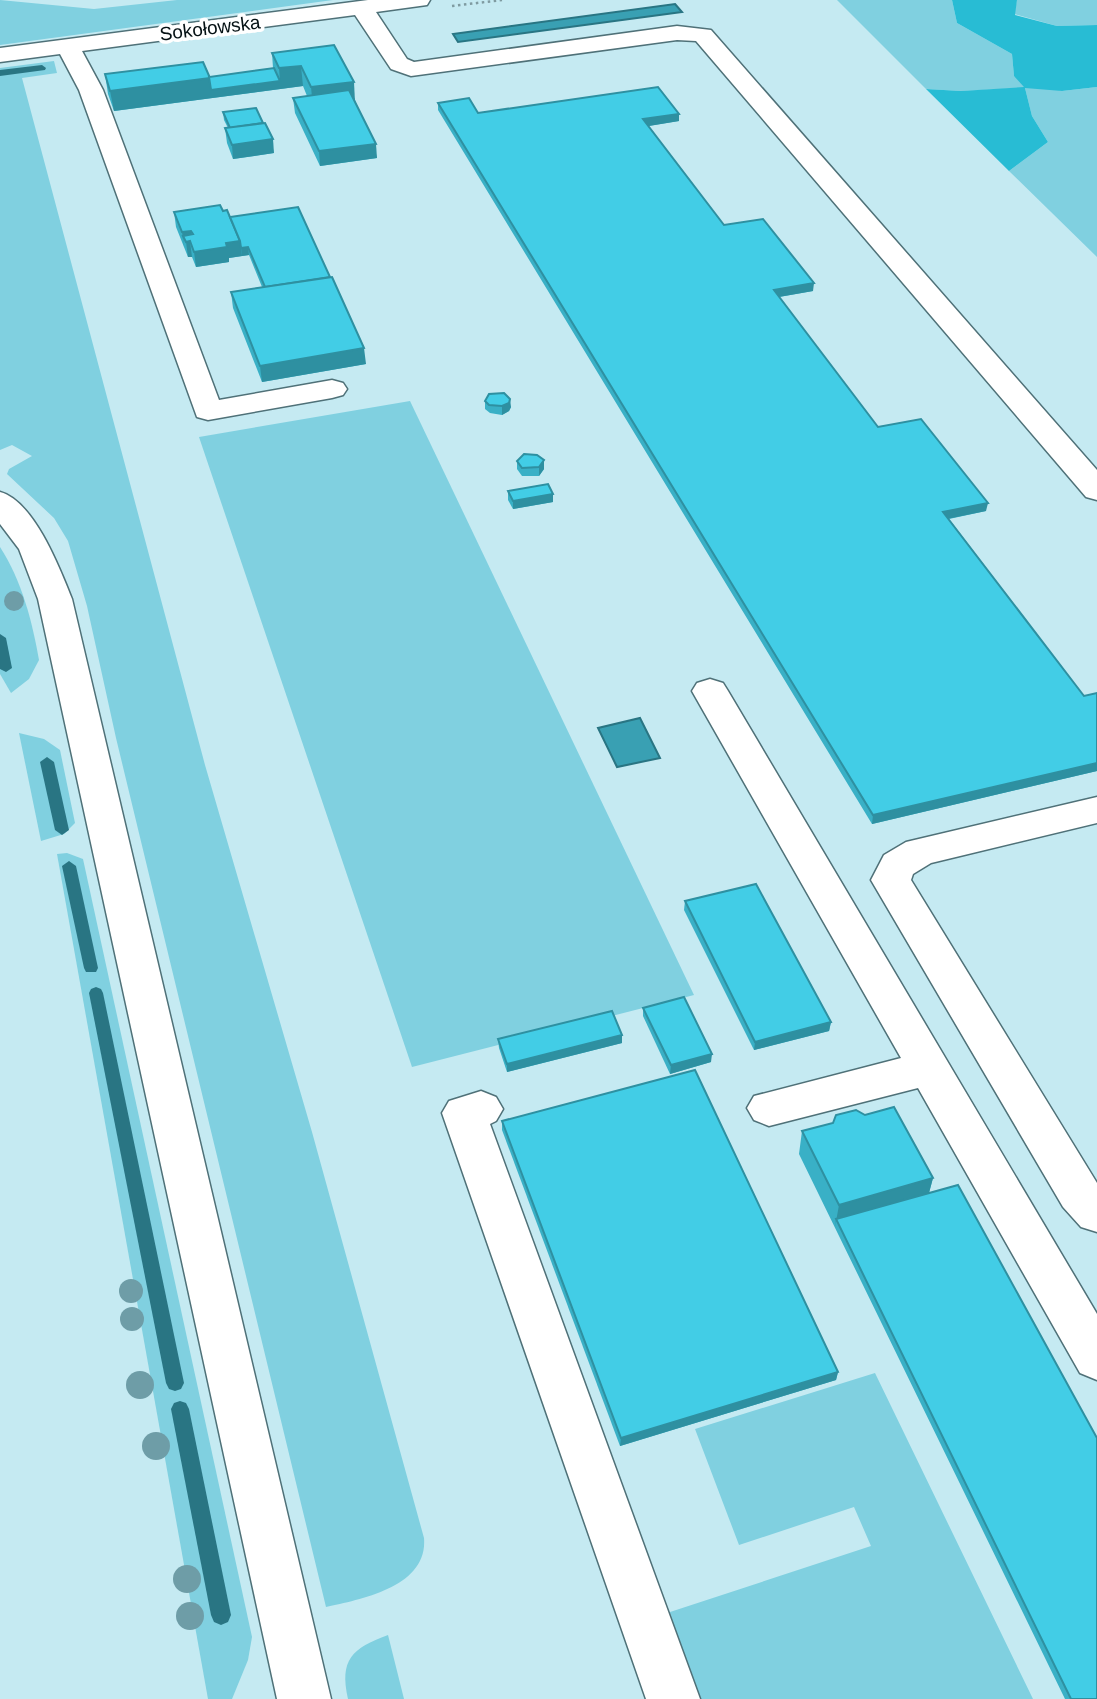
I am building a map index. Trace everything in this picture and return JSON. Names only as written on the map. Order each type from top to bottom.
[{"type":"street","name":"Sokołowska","points":[[0,55],[419,0]]},
{"type":"street","points":[[362,8],[399,64],[411,69],[677,33],[703,36],[1097,490]]},
{"type":"street","points":[[68,46],[91,90],[208,411],[332,389]]},
{"type":"street","points":[[0,502],[35,547],[55,599],[304,1699]]},
{"type":"street","points":[[710,691],[1097,1358]]},
{"type":"street","points":[[1097,810],[920,852],[898,865],[891,880],[1079,1194],[1097,1213]]},
{"type":"street","points":[[769,1108],[928,1068]]},
{"type":"street","points":[[481,1109],[464,1113],[673,1699]]},
{"type":"shaded area","points":[[0,0],[94,9],[177,0],[333,0],[0,45]]},
{"type":"shaded area","points":[[837,0],[952,0],[957,23],[1012,54],[1014,76],[1062,91],[1097,87],[1097,257],[1009,171],[1048,142],[1032,116],[1025,88],[961,91],[926,89]]},
{"type":"shaded area","points":[[952,0],[1017,0],[1015,15],[1057,26],[1097,25],[1097,87],[1062,91],[1025,88],[1032,116],[1048,142],[1009,171],[926,89],[961,91],[1024,87],[1014,76],[1012,54],[957,23]]},
{"type":"shaded area","points":[[1017,0],[1097,0],[1097,25],[1057,26],[1014,14]]},
{"type":"shaded area","points":[[675,4],[682,12],[458,42],[453,34]]},
{"type":"shaded area","points":[[54,61],[57,73],[22,78],[205,765],[312,1132],[424,1538],[422,1555],[415,1568],[404,1579],[373,1595],[326,1607],[116,738],[87,606],[68,541],[54,518],[7,474],[9,469],[32,456],[12,445],[0,450],[0,68]]},
{"type":"shaded area","points":[[410,401],[694,995],[412,1067],[199,437]]},
{"type":"shaded area","points":[[0,547],[25,602],[39,660],[29,679],[11,693],[0,674]]},
{"type":"shaded area","points":[[640,718],[660,758],[617,767],[598,728]]},
{"type":"shaded area","points":[[19,733],[44,739],[60,750],[75,823],[64,834],[41,841]]},
{"type":"shaded area","points":[[67,853],[83,859],[252,1637],[248,1660],[232,1699],[208,1699],[57,854]]},
{"type":"shaded area","points":[[875,1373],[1033,1699],[698,1699],[667,1613],[871,1546],[854,1507],[739,1545],[695,1429]]},
{"type":"shaded area","points":[[388,1635],[404,1699],[348,1699],[345,1674],[351,1657],[365,1645]]},
{"type":"building","points":[[334,45],[354,82],[311,87],[301,66],[279,68],[272,53]]},
{"type":"building","points":[[203,62],[210,78],[110,91],[105,74]]},
{"type":"building","points":[[274,68],[280,81],[211,90],[209,77]]},
{"type":"building","points":[[658,87],[679,114],[643,119],[724,225],[763,219],[814,283],[774,290],[878,427],[921,419],[988,503],[943,512],[1084,696],[1097,693],[1097,763],[873,815],[438,103],[469,98],[478,113]]},
{"type":"building","points":[[349,90],[376,144],[319,151],[293,98]]},
{"type":"building","points":[[256,108],[263,123],[230,128],[223,112]]},
{"type":"building","points":[[265,123],[273,139],[232,145],[225,128]]},
{"type":"building","points":[[220,205],[223,211],[227,210],[240,241],[226,243],[227,247],[194,252],[190,241],[186,242],[183,236],[193,234],[191,231],[182,232],[174,212]]},
{"type":"building","points":[[298,207],[330,277],[265,287],[248,247],[241,248],[230,217]]},
{"type":"building","points":[[332,277],[364,348],[260,366],[231,292]]},
{"type":"building","points":[[504,393],[510,399],[509,403],[502,406],[489,405],[485,401],[489,394]]},
{"type":"building","points":[[524,454],[537,455],[544,460],[539,467],[522,468],[517,461]]},
{"type":"building","points":[[548,484],[553,494],[513,501],[508,491]]},
{"type":"building","points":[[756,884],[831,1022],[755,1042],[685,901]]},
{"type":"building","points":[[684,997],[712,1054],[671,1065],[643,1008]]},
{"type":"building","points":[[612,1011],[622,1035],[507,1064],[498,1039]]},
{"type":"building","points":[[695,1070],[838,1372],[621,1438],[502,1121]]},
{"type":"building","points":[[894,1107],[933,1178],[839,1205],[802,1131],[833,1123],[836,1115],[856,1110],[865,1115]]},
{"type":"building","points":[[958,1185],[1097,1438],[1097,1699],[1071,1699],[836,1219]]},
{"type":"waterway","points":[[0,73],[42,68]]},
{"type":"waterway","points":[[0,638],[6,668]]},
{"type":"waterway","points":[[47,762],[62,830]]},
{"type":"waterway","points":[[69,866],[91,968]]},
{"type":"waterway","points":[[96,993],[175,1383]]},
{"type":"waterway","points":[[180,1409],[221,1615]]}]
